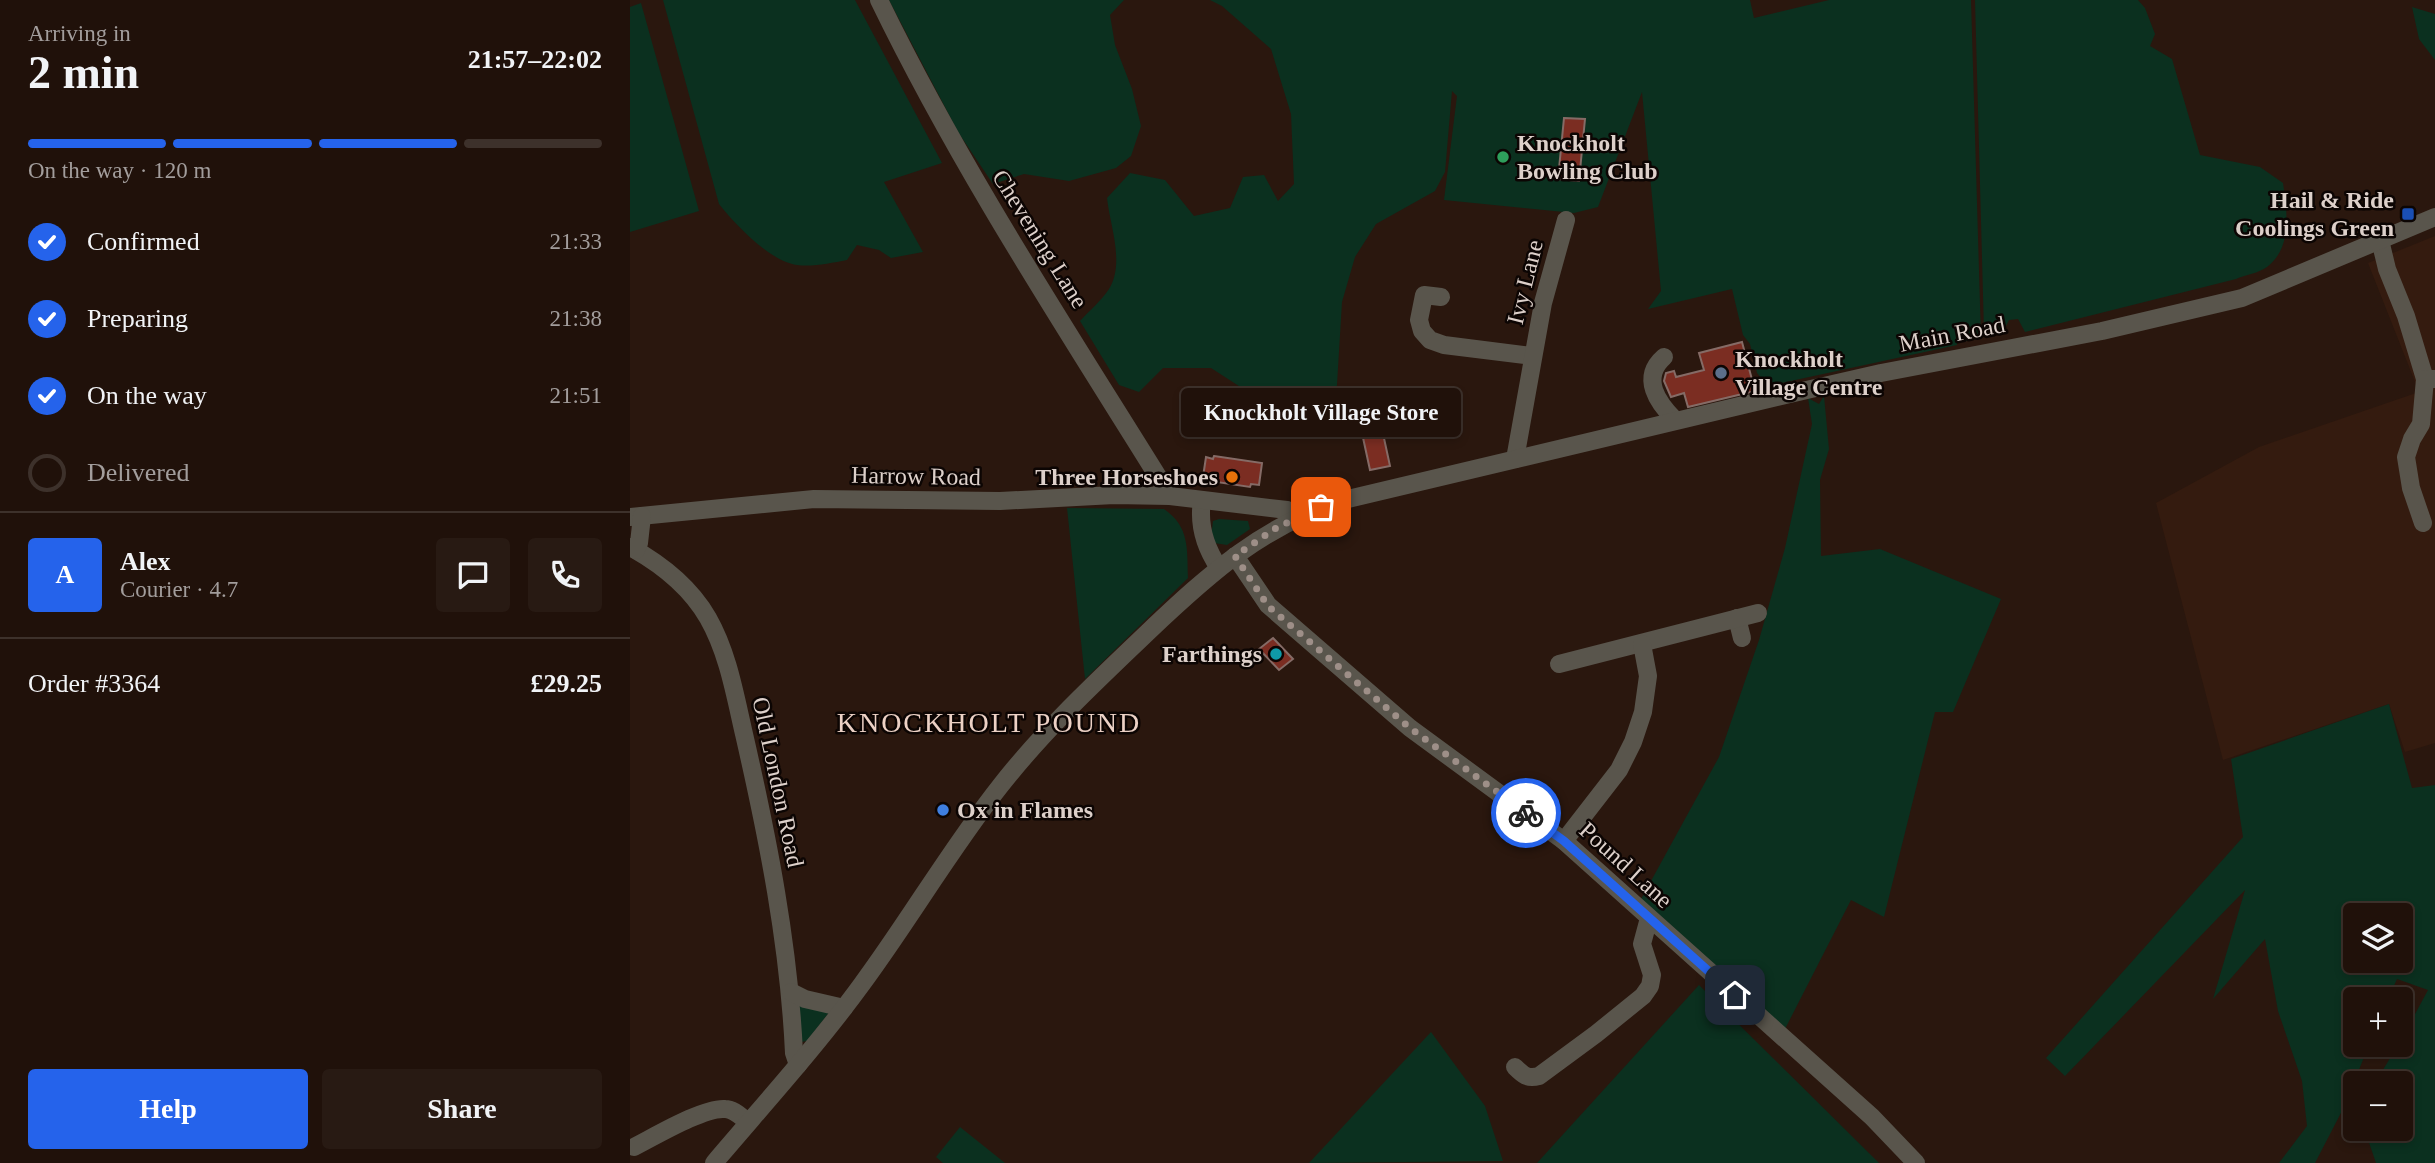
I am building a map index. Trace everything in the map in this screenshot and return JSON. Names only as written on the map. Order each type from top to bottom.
[{"type":"street","name":"Chevening Lane","points":[[879,0],[917,79],[972,177],[1170,496]]},
{"type":"street","name":"Main Road","points":[[714,1163],[844,1008],[969,828],[1033,746],[1107,671],[1219,568],[1299,516],[1348,499],[1675,420],[1881,373],[2102,331],[2242,298],[2435,218]]},
{"type":"street","name":"Ivy Lane","points":[[1515,459],[1543,303],[1566,220]]},
{"type":"street","points":[[2380,240],[2430,379],[2421,425],[2412,439],[2406,457],[2411,488],[2423,523]]},
{"type":"street","name":"Ivy Lane","points":[[1441,297],[1424,295],[1419,320],[1422,331],[1430,340],[1444,345],[1532,356]]},
{"type":"street","points":[[1664,357],[1660,361],[1653,385],[1655,397],[1675,420]]},
{"type":"street","name":"Harrow Road","points":[[636,517],[814,499],[1000,501],[1105,495],[1170,496],[1287,510],[1299,516]]},
{"type":"street","points":[[1202,501],[1200,519],[1204,539],[1219,568]]},
{"type":"street","points":[[633,549],[639,543],[636,517]]},
{"type":"street","name":"Old London Road","points":[[633,549],[670,574],[692,595],[713,627],[725,658],[762,814],[791,992],[794,1053],[798,1065]]},
{"type":"street","name":"Pound Lane","points":[[1235,556],[1268,606],[1410,728],[1564,841],[1872,1118],[1916,1163]]},
{"type":"street","points":[[1567,658],[1642,644],[1758,613]]},
{"type":"street","points":[[1737,618],[1742,638]]},
{"type":"street","points":[[1564,841],[1619,770],[1633,742],[1643,712],[1648,676],[1642,644]]},
{"type":"street","points":[[1515,1067],[1531,1078],[1539,1076],[1643,996],[1650,986],[1652,975],[1642,944],[1649,918]]},
{"type":"street","points":[[791,992],[804,999],[844,1008]]},
{"type":"street","points":[[634,1147],[695,1117],[722,1108],[732,1110],[748,1122]]},
{"type":"shaded area","points":[[2435,236],[2435,743],[2405,752],[2389,704],[2223,760],[2156,503],[2259,447],[2419,392],[2368,263]]},
{"type":"green space","points":[[663,0],[855,0],[942,163],[884,182],[923,252],[891,258],[879,250],[857,245],[847,260],[797,265],[775,257],[743,231],[719,204]]},
{"type":"green space","points":[[889,0],[1124,0],[1110,15],[1115,45],[1132,89],[1141,126],[1131,156],[1116,168],[1069,181],[1024,174],[993,184],[958,132]]},
{"type":"green space","points":[[1210,0],[1750,0],[1754,18],[1829,0],[1971,0],[1981,338],[1768,386],[1757,373],[1750,344],[1743,335],[1732,289],[1648,309],[1661,291],[1642,92],[1598,207],[1574,213],[1444,200],[1457,96],[1452,91],[1445,172],[1435,191],[1376,224],[1355,257],[1342,302],[1336,401],[1287,401],[1242,388],[1211,368],[1163,368],[1139,392],[1119,385],[1080,321],[1106,293],[1114,279],[1115,244],[1107,198],[1130,173],[1165,180],[1194,216],[1230,208],[1243,177],[1264,175],[1278,201],[1294,184],[1291,114],[1271,49],[1222,6]]},
{"type":"green space","points":[[1975,0],[2138,0],[2145,8],[2155,34],[2150,46],[2172,59],[2200,155],[2260,167],[2283,183],[2286,205],[2285,239],[2275,259],[2264,269],[2236,279],[2025,332],[2018,319],[2009,320],[2004,330],[1984,332]]},
{"type":"green space","points":[[641,3],[699,211],[630,232],[630,7]]},
{"type":"green space","points":[[2412,7],[2435,14],[2435,60],[2419,39]]},
{"type":"green space","points":[[1824,396],[1829,449],[1820,480],[1821,556],[1880,549],[2001,599],[1953,712],[1935,712],[1884,917],[1851,900],[1785,1029],[1640,901],[1719,757],[1759,640],[1785,548],[1812,424],[1808,398],[1819,404]]},
{"type":"green space","points":[[1067,508],[1164,509],[1179,523],[1187,548],[1188,578],[1085,679]]},
{"type":"green space","points":[[1213,521],[1248,521],[1250,529],[1227,545],[1214,543],[1211,538]]},
{"type":"green space","points":[[2389,704],[2412,788],[2435,785],[2435,1163],[2376,1163],[2368,1141],[2413,1141],[2413,1071],[2382,1071],[2391,1057],[2413,1057],[2413,1018],[2428,990],[2397,979],[2393,987],[2343,987],[2343,1057],[2364,1057],[2358,1071],[2343,1071],[2343,1109],[2315,1163],[2279,1163],[2307,1126],[2302,1081],[2278,1011],[2265,939],[2213,999],[2245,890],[2065,1076],[2046,1058],[2243,837],[2231,759]]},
{"type":"green space","points":[[1699,985],[1879,1163],[1537,1163]]},
{"type":"green space","points":[[799,1002],[831,1010],[807,1041],[801,1042]]},
{"type":"green space","points":[[1431,1032],[1485,1106],[1503,1161],[1309,1163]]},
{"type":"green space","points":[[960,1127],[1005,1163],[943,1163],[936,1157]]},
{"type":"building","points":[[1564,118],[1585,119],[1579,181],[1558,179]]},
{"type":"building","name":"Knockholt Village Centre","points":[[1742,342],[1755,391],[1688,407],[1684,393],[1671,397],[1664,381],[1666,373],[1674,371],[1676,377],[1704,370],[1699,353]]},
{"type":"building","points":[[1374,392],[1390,466],[1370,470],[1354,396]]},
{"type":"building","points":[[1214,456],[1262,463],[1259,485],[1251,484],[1250,487],[1210,481],[1211,478],[1203,477],[1206,457],[1213,459]]},
{"type":"building","name":"Farthings","points":[[1273,638],[1293,659],[1279,670],[1259,649]]},
{"type":"way so far","points":[[1321,507],[1276,528],[1235,556],[1268,606],[1410,728],[1526,813]]},
{"type":"place","name":"Knockholt Bowling Club","points":[[1503,157]]},
{"type":"place","name":"Hail & Ride Coolings Green","points":[[2408,214]]},
{"type":"place","name":"Knockholt Village Centre","points":[[1721,373]]},
{"type":"place","name":"Three Horseshoes","points":[[1232,477]]},
{"type":"place","name":"Knockholt Village Store","points":[[1321,507]]},
{"type":"place","name":"Farthings","points":[[1276,654]]},
{"type":"place","name":"Ox in Flames","points":[[943,810]]},
{"type":"district","name":"KNOCKHOLT POUND","points":[[989,722]]},
{"type":"route","points":[[1526,813],[1564,841],[1735,995]]}]
